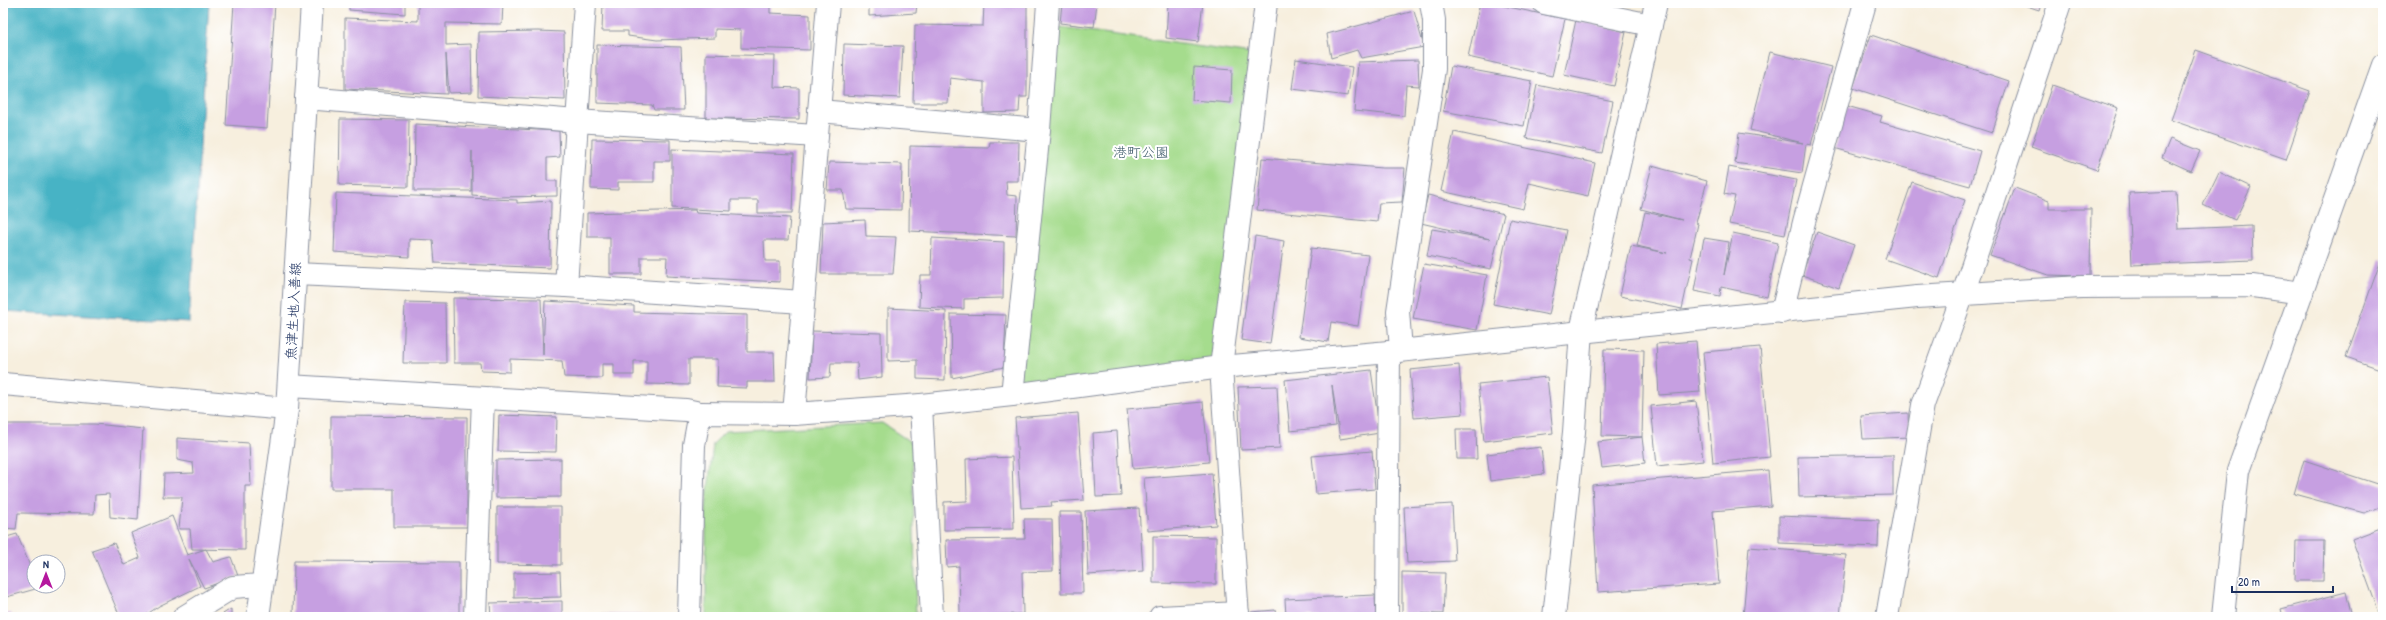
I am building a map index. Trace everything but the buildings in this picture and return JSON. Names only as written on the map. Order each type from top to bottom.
[{"type":"street","name":"魚津生地入善線","points":[[258,617],[261,585],[287,409],[312,3]]},
{"type":"street","points":[[566,286],[585,3]]},
{"type":"street","points":[[794,414],[828,3]]},
{"type":"street","points":[[1012,395],[1039,130],[1048,3]]},
{"type":"street","points":[[1160,617],[1238,615],[1220,367],[1266,3]]},
{"type":"street","points":[[1387,617],[1395,351],[1398,311],[1434,69],[1434,20],[1431,3]]},
{"type":"street","points":[[1544,3],[1651,25]]},
{"type":"street","points":[[1554,617],[1574,432],[1581,331],[1656,3]]},
{"type":"street","points":[[1782,312],[1804,222],[1864,3]]},
{"type":"street","points":[[1887,617],[1923,405],[1963,294],[2060,3]]},
{"type":"street","points":[[2223,617],[2238,472],[2383,65]]},
{"type":"street","points":[[306,98],[576,121],[816,136]]},
{"type":"street","points":[[819,111],[1039,130]]},
{"type":"street","points":[[295,274],[566,286],[803,302]]},
{"type":"street","points":[[289,386],[686,410],[700,413],[794,414],[921,405],[1012,395],[1220,367],[1395,351],[1917,297],[2081,287],[2253,286],[2302,293]]},
{"type":"street","points":[[3,384],[287,409]]},
{"type":"street","points":[[475,617],[483,398]]},
{"type":"street","points":[[921,405],[932,617]]},
{"type":"street","points":[[689,617],[694,445],[700,413]]},
{"type":"street","points":[[184,617],[233,587],[261,585]]},
{"type":"green space","name":"港町公園","points":[[1046,25],[1259,55],[1221,367],[1012,395]]},
{"type":"green space","points":[[882,423],[912,443],[916,617],[706,617],[706,508],[713,444],[726,431]]},
{"type":"water","points":[[3,3],[209,3],[189,322],[3,311]]}]
